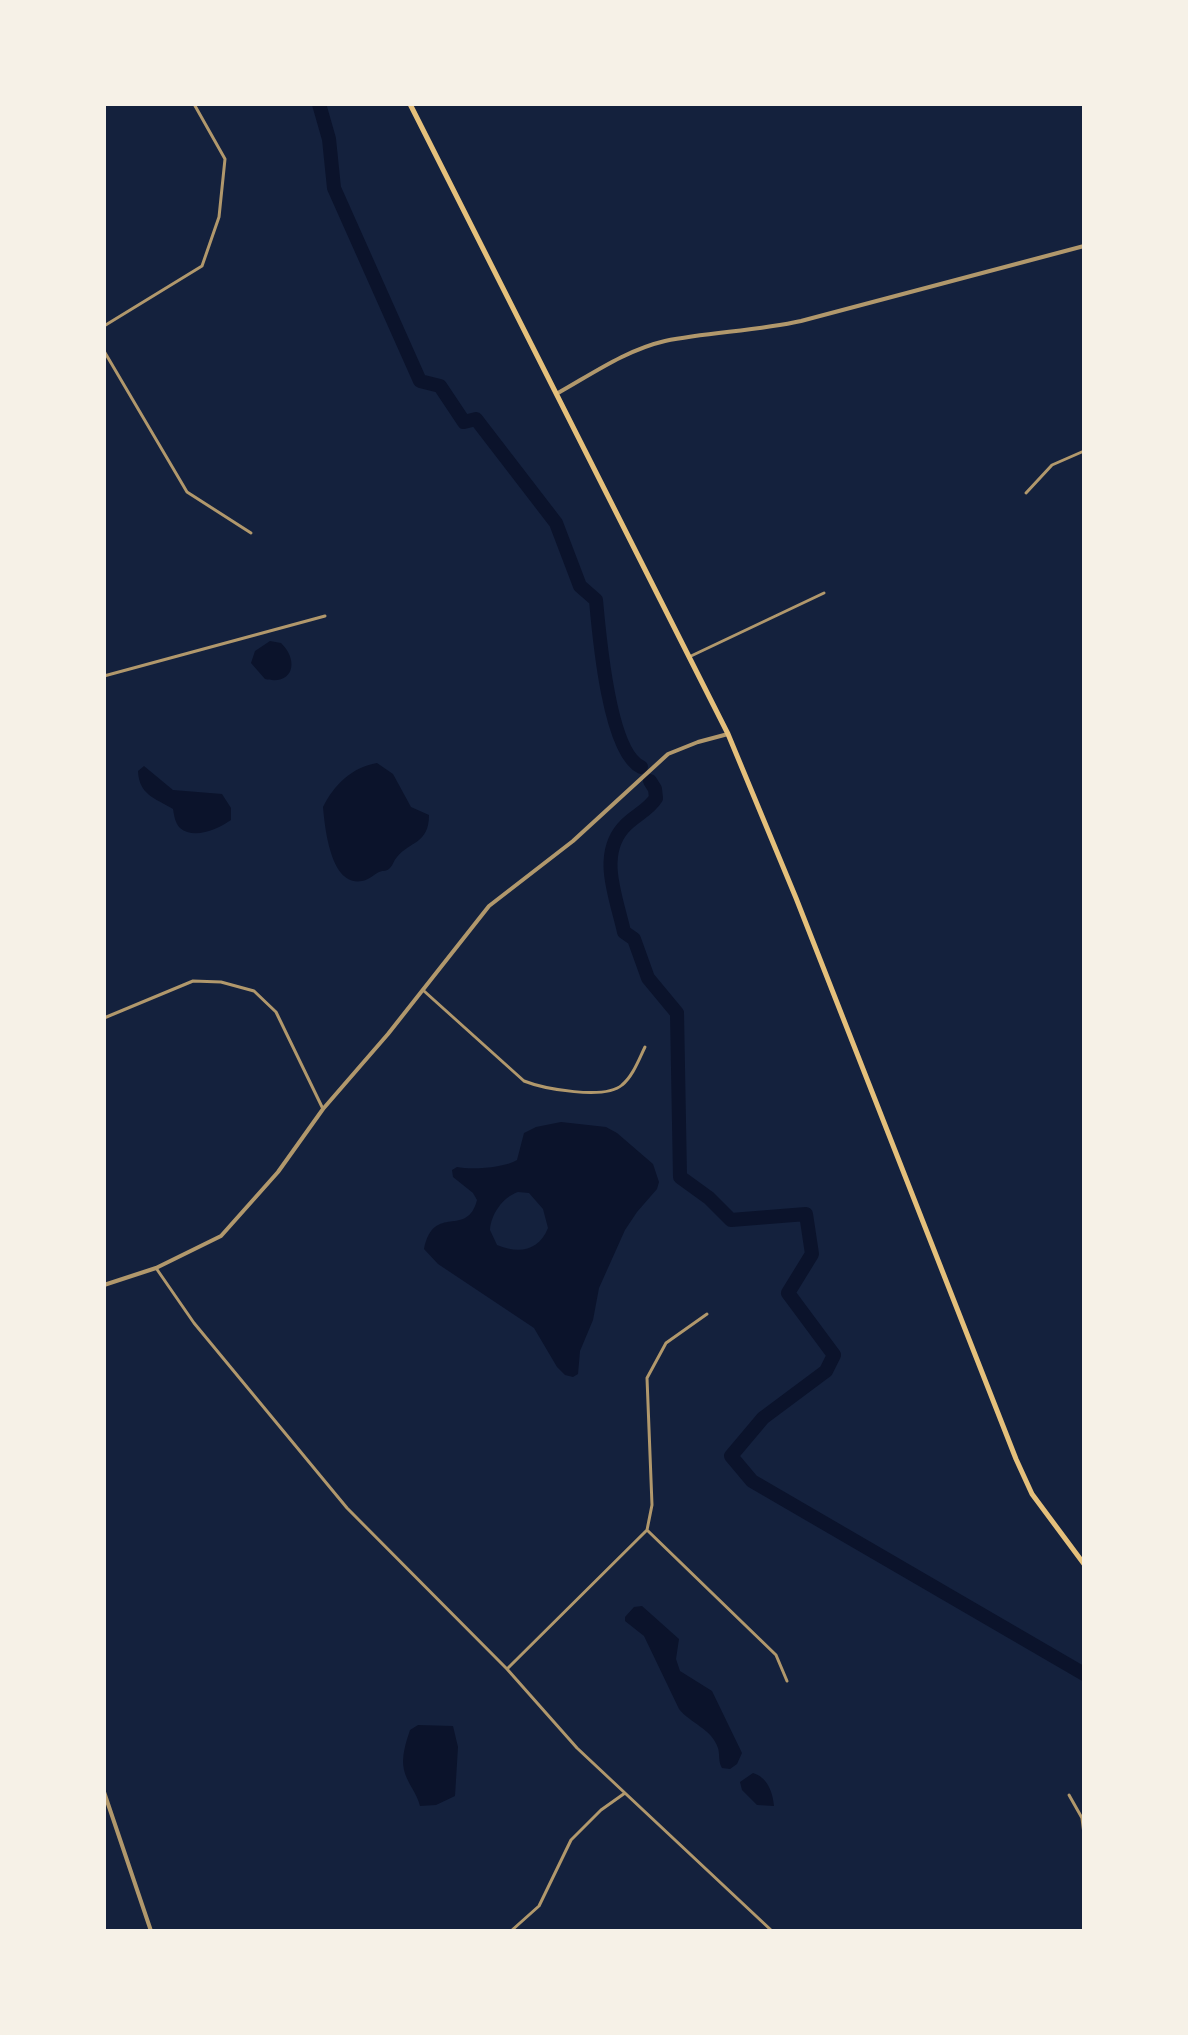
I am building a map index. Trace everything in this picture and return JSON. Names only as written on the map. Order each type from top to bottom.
[{"type":"main road","points":[[410,104],[728,734],[796,898],[1019,1467],[1047,1516],[1084,1564]]},
{"type":"street","points":[[104,326],[202,266],[219,217],[225,159],[194,104]]},
{"type":"street","points":[[558,393],[627,354],[664,342],[760,330],[801,321],[1084,246]]},
{"type":"street","points":[[104,351],[187,492],[251,533]]},
{"type":"street","points":[[1026,493],[1052,465],[1084,451]]},
{"type":"street","points":[[691,656],[824,593]]},
{"type":"street","points":[[104,676],[325,616]]},
{"type":"street","points":[[104,1285],[156,1268],[221,1236],[278,1172],[323,1109],[388,1034],[489,906],[573,841],[649,770],[682,747],[728,734]]},
{"type":"street","points":[[104,1018],[193,981],[221,982],[254,991],[276,1012],[323,1109]]},
{"type":"street","points":[[422,990],[524,1081],[536,1086],[613,1091],[628,1078],[645,1047]]},
{"type":"street","points":[[156,1268],[194,1323],[347,1508],[507,1669],[577,1748],[772,1931]]},
{"type":"street","points":[[507,1669],[647,1530],[652,1505],[647,1378],[666,1343],[707,1314]]},
{"type":"street","points":[[647,1530],[776,1655],[787,1681]]},
{"type":"street","points":[[104,1792],[151,1931]]},
{"type":"street","points":[[511,1931],[539,1906],[571,1840],[601,1810],[625,1793]]},
{"type":"street","points":[[1069,1795],[1082,1818],[1084,1834]]},
{"type":"water","points":[[270,641],[281,643],[290,657],[291,670],[282,679],[265,679],[251,663],[255,651]]},
{"type":"water","points":[[377,763],[393,774],[411,807],[429,815],[428,824],[422,837],[402,852],[389,869],[364,880],[352,880],[343,875],[332,854],[323,807],[345,778],[360,768]]},
{"type":"water","points":[[144,766],[173,790],[222,794],[231,808],[231,820],[213,830],[199,833],[180,828],[173,809],[149,795],[141,786],[138,771]]},
{"type":"water","points":[[561,1122],[606,1127],[653,1164],[659,1182],[657,1189],[625,1230],[599,1288],[593,1320],[580,1351],[578,1374],[573,1377],[565,1375],[557,1367],[534,1328],[438,1264],[424,1249],[435,1227],[466,1218],[477,1200],[453,1177],[452,1170],[457,1167],[496,1167],[517,1160],[524,1133]],"holes":[[[529,1193],[543,1209],[548,1228],[544,1236],[534,1246],[520,1250],[497,1245],[490,1230],[495,1212],[513,1194]]]},
{"type":"water","points":[[642,1606],[679,1639],[676,1659],[680,1671],[712,1691],[742,1753],[737,1764],[730,1769],[722,1768],[718,1748],[711,1736],[679,1709],[644,1636],[625,1621],[634,1607]]},
{"type":"water","points":[[418,1725],[453,1726],[458,1747],[455,1796],[436,1805],[420,1806],[404,1770],[407,1739],[410,1730]]},
{"type":"water","points":[[753,1773],[768,1786],[774,1806],[757,1805],[742,1790],[740,1782]]},
{"type":"waterway","points":[[319,104],[329,139],[334,188],[420,381],[440,386],[464,422],[476,419],[556,523],[580,586],[596,600],[613,717],[630,757],[641,767]]},
{"type":"waterway","points":[[650,781],[656,798],[623,828],[616,839],[610,865],[624,932],[634,939],[648,978],[677,1013],[680,1177],[709,1198],[731,1220],[806,1214],[812,1254],[788,1293],[834,1355],[826,1371],[763,1418],[731,1456],[752,1481],[1084,1674]]}]
